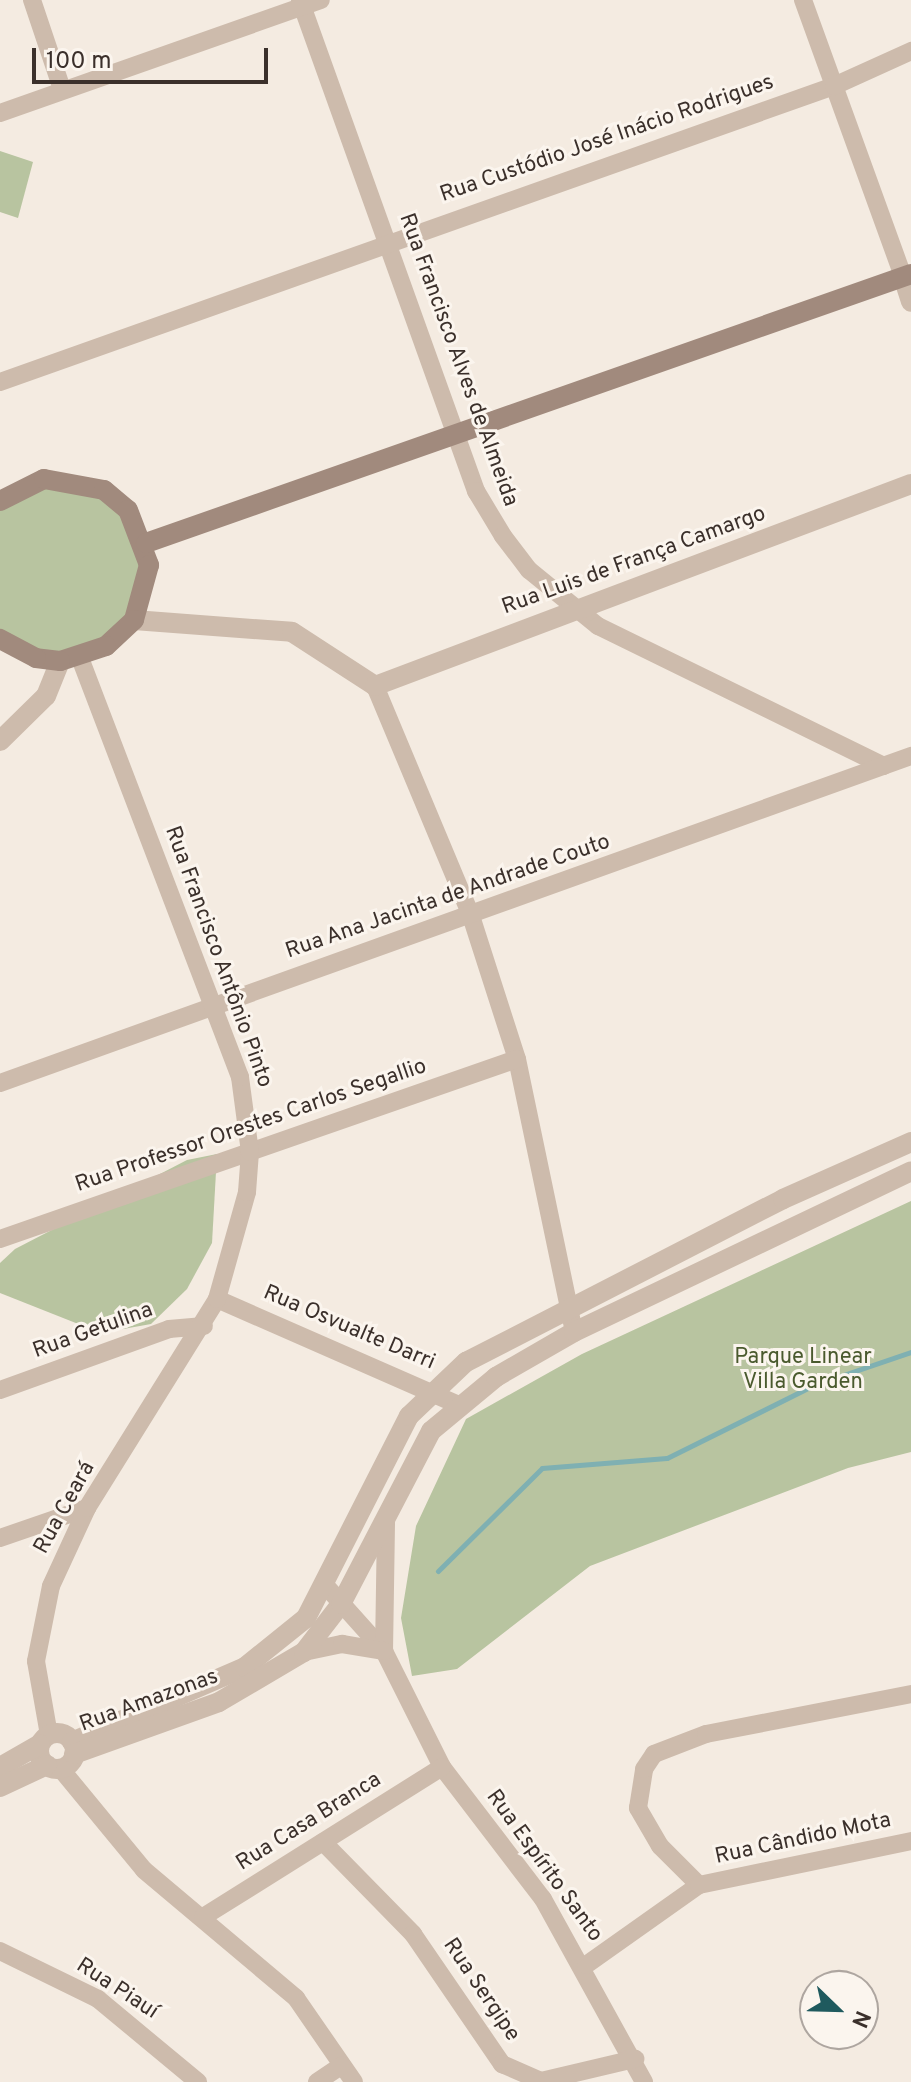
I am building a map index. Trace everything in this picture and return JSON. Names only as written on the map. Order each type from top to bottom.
[{"type":"main road","points":[[146,543],[907,276]]},
{"type":"main road","points":[[0,501],[44,479],[75,479],[113,496],[146,543],[146,593],[134,620],[70,659],[36,658],[0,639]]},
{"type":"street","points":[[32,0],[62,89]]},
{"type":"street","points":[[0,113],[301,3],[321,0]]},
{"type":"street","points":[[803,0],[907,276],[911,302]]},
{"type":"street","name":"Rua Francisco Alves de Almeida","points":[[301,3],[488,517],[529,570],[571,608],[716,689],[884,766]]},
{"type":"street","name":"Rua Custódio José Inácio Rodrigues","points":[[0,382],[388,240],[834,86],[911,51]]},
{"type":"street","name":"Rua Luis de França Camargo","points":[[375,686],[571,608],[911,484]]},
{"type":"street","points":[[134,620],[292,632],[346,661],[375,686],[471,916],[517,1059],[565,1309],[574,1332]]},
{"type":"street","points":[[0,741],[46,696],[70,659]]},
{"type":"street","name":"Rua Francisco Antônio Pinto","points":[[70,659],[212,1004],[249,1112],[247,1192],[217,1299],[204,1326]]},
{"type":"street","name":"Rua Ana Jacinta de Andrade Couto","points":[[0,1083],[212,1004],[471,916],[911,756]]},
{"type":"street","name":"Rua Professor Orestes Carlos Segallio","points":[[0,1239],[517,1059]]},
{"type":"street","points":[[432,1389],[565,1309],[911,1142]]},
{"type":"street","points":[[304,1652],[341,1604],[386,1509],[431,1431],[459,1405],[574,1332],[911,1171]]},
{"type":"street","name":"Rua Osvualte Darri","points":[[217,1299],[432,1389],[459,1405]]},
{"type":"street","name":"Rua Getulina","points":[[0,1390],[169,1329],[204,1326]]},
{"type":"street","name":"Rua Ceará","points":[[44,1740],[38,1694],[39,1625],[87,1508],[204,1326]]},
{"type":"street","name":"Rua Amazonas","points":[[0,1787],[245,1667],[306,1618],[325,1585],[391,1445],[432,1389]]},
{"type":"street","points":[[0,1538],[87,1508]]},
{"type":"street","points":[[384,1651],[386,1509]]},
{"type":"street","points":[[325,1585],[384,1651]]},
{"type":"street","points":[[304,1652],[342,1644],[384,1651]]},
{"type":"street","name":"Rua Espírito Santo","points":[[384,1651],[442,1767],[586,1965],[644,2082]]},
{"type":"street","name":"Rua Amazonas","points":[[63,1757],[240,1692],[304,1652]]},
{"type":"street","points":[[699,1885],[660,1846],[638,1808],[644,1769],[654,1754],[706,1734],[911,1694]]},
{"type":"street","points":[[44,1740],[63,1757],[144,1870],[296,1998],[354,2082]]},
{"type":"street","points":[[44,1740],[63,1757]]},
{"type":"street","points":[[0,1767],[44,1740]]},
{"type":"street","name":"Rua Casa Branca","points":[[203,1917],[442,1767]]},
{"type":"street","name":"Rua Cândido Mota","points":[[586,1965],[699,1885],[911,1841]]},
{"type":"street","name":"Rua Sergipe","points":[[323,1842],[413,1934],[502,2064],[541,2081],[635,2059]]},
{"type":"street","name":"Rua Piauí","points":[[0,1951],[98,1999],[198,2082]]},
{"type":"street","points":[[317,2082],[342,2065]]},
{"type":"green space","points":[[0,151],[33,162],[18,218],[0,212]]},
{"type":"green space","points":[[15,488],[104,490],[146,543],[134,620],[60,661],[0,639],[0,501]]},
{"type":"green space","points":[[217,1154],[212,1243],[187,1289],[151,1324],[101,1333],[0,1293],[0,1263],[15,1249],[187,1160]]},
{"type":"green space","name":"Parque Linear Villa Garden","points":[[911,1201],[911,1452],[848,1468],[590,1566],[457,1669],[412,1676],[401,1618],[416,1526],[466,1419],[582,1354]]},
{"type":"waterway","points":[[438,1571],[542,1468],[667,1458],[814,1385],[911,1352]]}]
